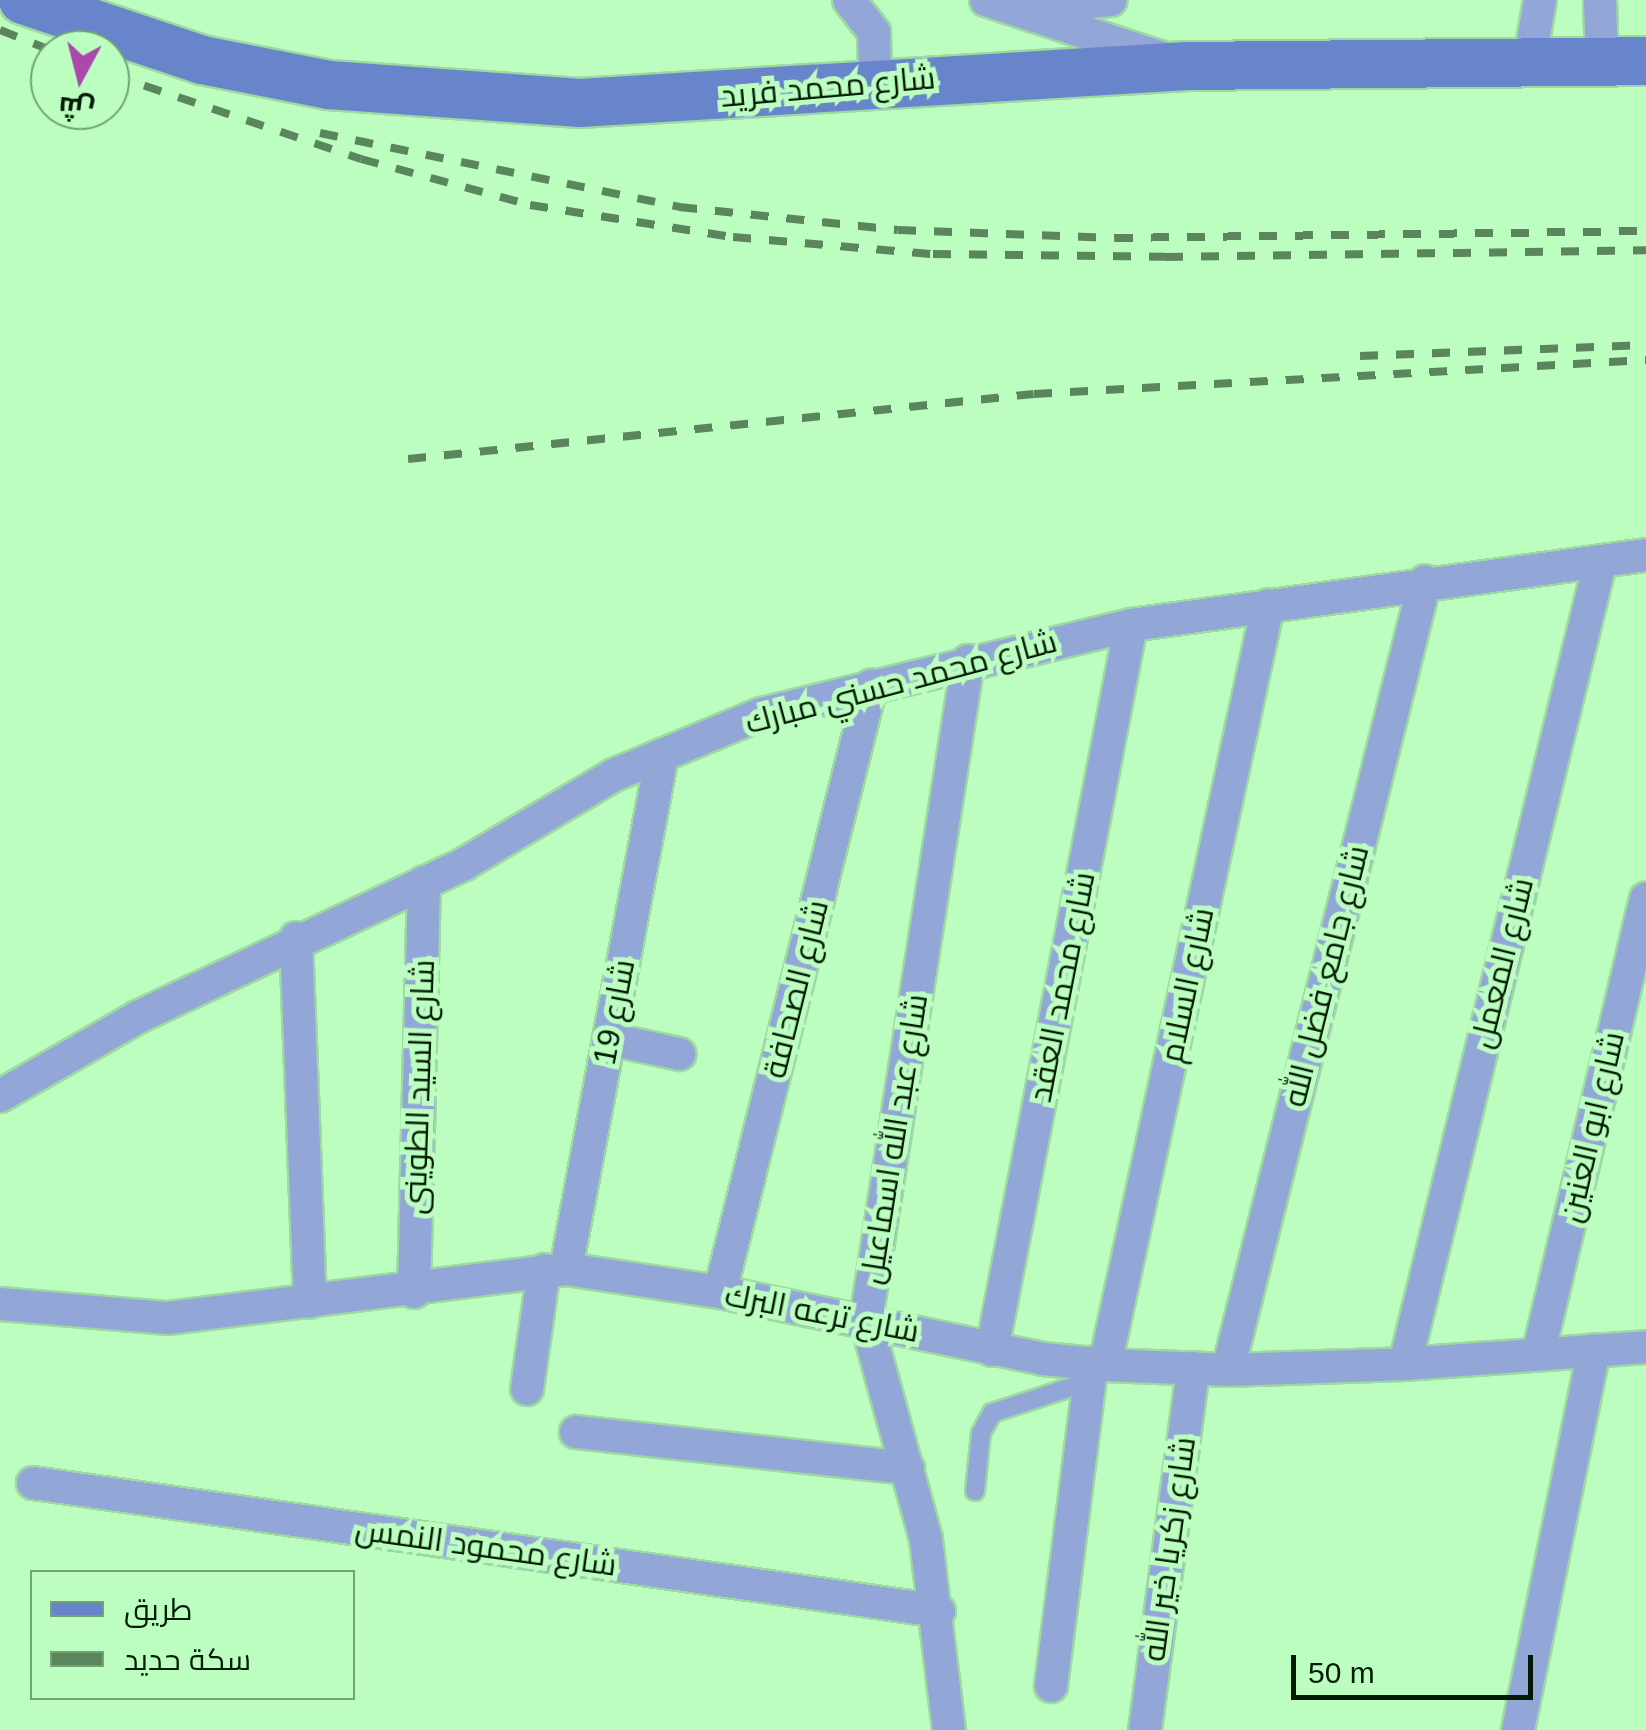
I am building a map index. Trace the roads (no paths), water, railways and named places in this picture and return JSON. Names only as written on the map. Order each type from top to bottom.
[{"type":"main road","name":"شارع محمد فريد","points":[[23,0],[202,60],[328,85],[454,98],[580,103],[876,81],[1187,66],[1624,62]]},
{"type":"street","points":[[849,0],[874,32],[876,81]]},
{"type":"street","points":[[1000,5],[1111,0]]},
{"type":"street","points":[[1529,65],[1540,0]]},
{"type":"street","points":[[1600,0],[1624,62]]},
{"type":"street","points":[[1000,5],[1187,66]]},
{"type":"street","name":"شارع محمد حسني مبارك","points":[[0,1096],[296,938],[424,882],[614,775],[761,714],[968,661],[1131,625],[1425,581],[1646,555]]},
{"type":"street","name":"شارع المعمل","points":[[1404,1364],[1600,562]]},
{"type":"street","name":"شارع جامع فضل الله","points":[[1228,1370],[1425,581]]},
{"type":"street","name":"شارع السلام","points":[[1051,1686],[1096,1370],[1268,604]]},
{"type":"street","name":"شارع محمد العقد","points":[[992,1350],[1131,625]]},
{"type":"street","name":"شارع عبد الله اسماعيل","points":[[949,1730],[939,1611],[908,1468],[866,1320],[968,661]]},
{"type":"street","name":"شارع الصحافة","points":[[720,1292],[871,686]]},
{"type":"street","name":"شارع 19","points":[[527,1389],[609,1039],[662,756]]},
{"type":"street","name":"شارع السيد الطوينى","points":[[414,1292],[424,882]]},
{"type":"street","name":"شارع ابو العنين","points":[[1538,1355],[1646,899]]},
{"type":"street","points":[[296,938],[310,1302]]},
{"type":"street","points":[[609,1039],[679,1054]]},
{"type":"street","name":"شارع ترعه البرك","points":[[0,1304],[168,1318],[414,1292],[555,1270],[720,1292],[1096,1370],[1404,1364],[1646,1348]]},
{"type":"street","points":[[1518,1730],[1594,1351]]},
{"type":"street","name":"شارع زكريا خير الله","points":[[1145,1730],[1193,1368]]},
{"type":"street","points":[[576,1432],[908,1468]]},
{"type":"street","name":"شارع محمود النمس","points":[[33,1483],[939,1611]]},
{"type":"lane","points":[[975,1491],[981,1433],[992,1413],[1096,1370]]},
{"type":"railway","points":[[0,30],[30,42]]},
{"type":"railway","points":[[130,81],[361,159],[530,205],[733,237],[933,254],[1165,257],[1646,250]]},
{"type":"railway","points":[[320,133],[679,207],[898,230],[1115,238],[1646,231]]},
{"type":"railway","points":[[1360,356],[1646,345]]},
{"type":"railway","points":[[408,459],[1034,394],[1646,360]]}]
